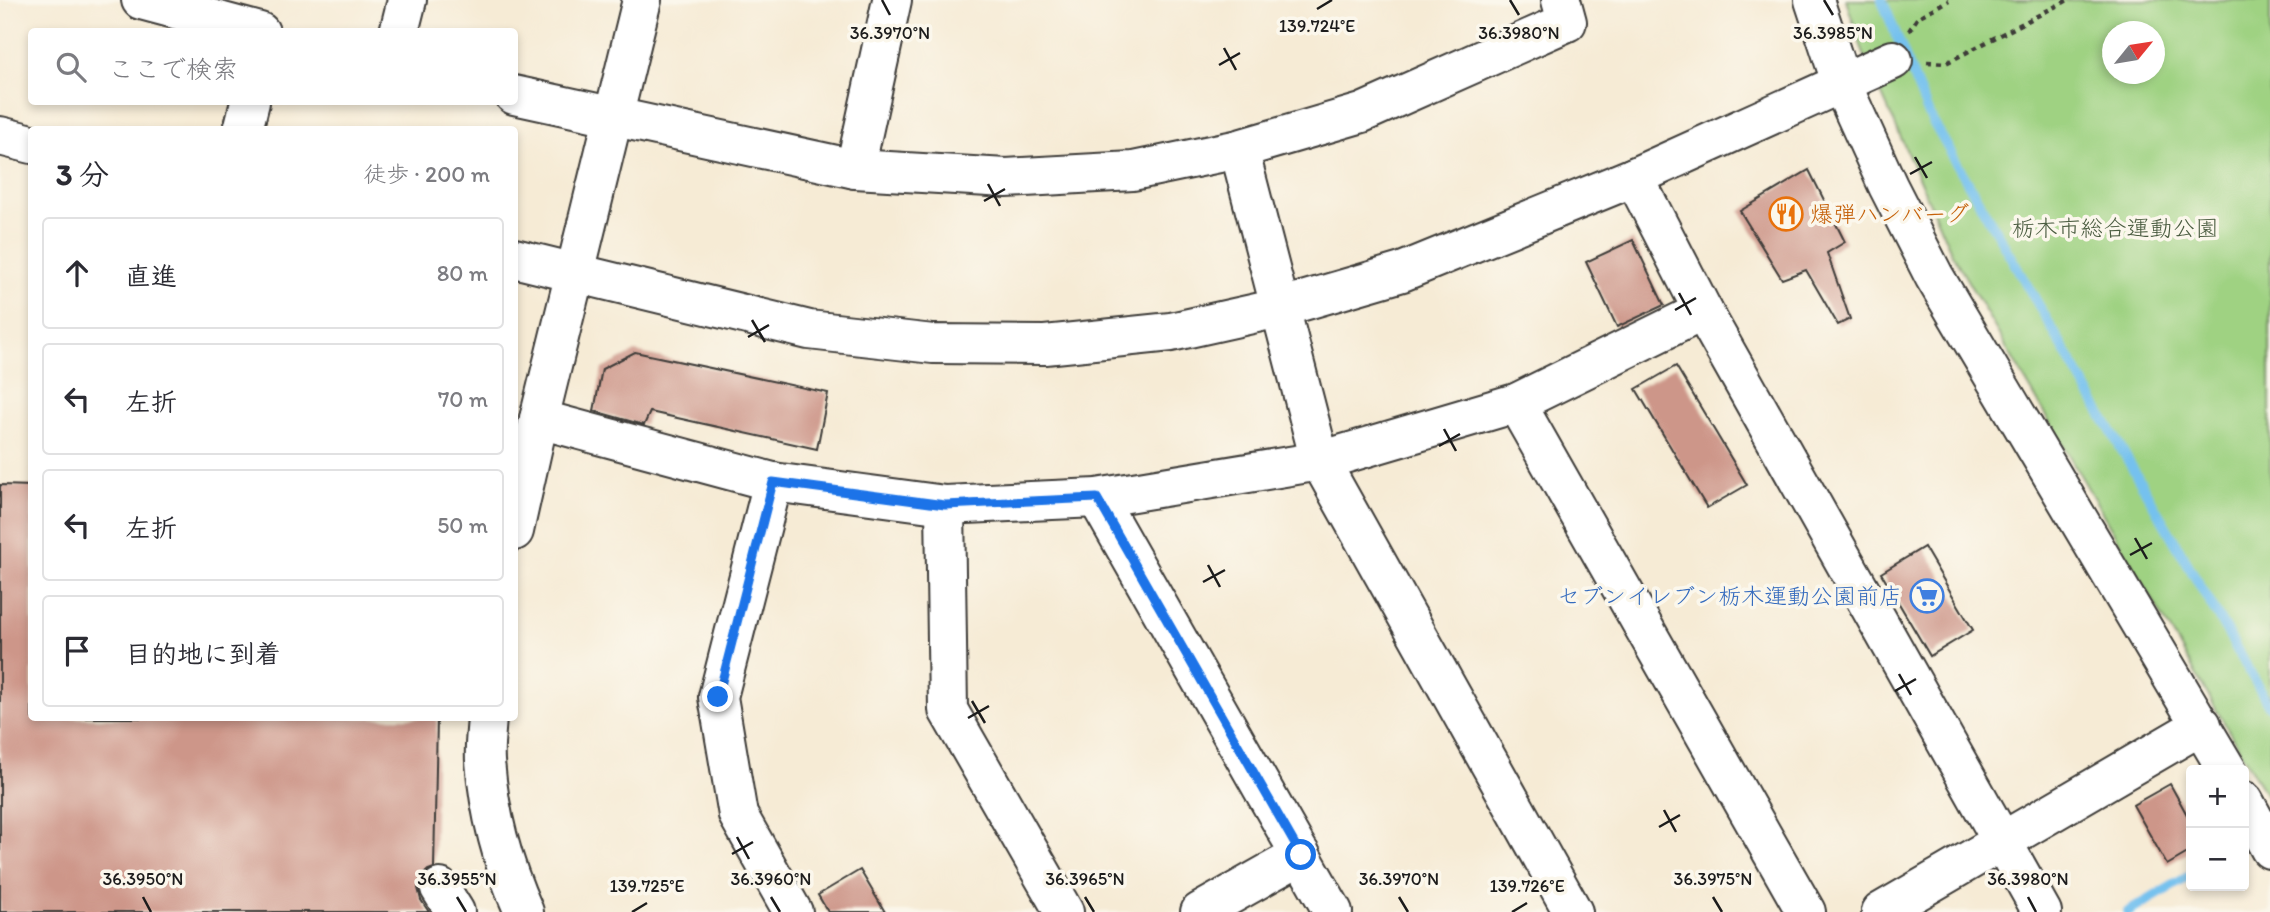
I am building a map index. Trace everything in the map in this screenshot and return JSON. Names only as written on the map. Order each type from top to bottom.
[{"type":"street","points":[[141,0],[245,28]]},
{"type":"street","points":[[400,28],[407,0]]},
{"type":"street","points":[[518,513],[574,271],[642,0]]},
{"type":"street","points":[[855,169],[892,0]]},
{"type":"street","points":[[518,95],[855,169],[1006,178],[1133,171],[1239,149],[1362,113],[1567,22],[1561,0]]},
{"type":"street","points":[[1814,0],[1842,85],[1888,186],[1934,276],[2224,765]]},
{"type":"street","points":[[518,259],[809,330],[933,344],[1045,345],[1171,332],[1279,308],[1402,272],[1634,177],[1842,85],[1892,60]]},
{"type":"street","points":[[244,126],[249,105]]},
{"type":"street","points":[[0,136],[28,143]]},
{"type":"street","points":[[1239,149],[1320,461],[1573,912]]},
{"type":"street","points":[[1634,177],[1703,311],[2042,912]]},
{"type":"street","points":[[539,419],[773,482],[945,505],[1097,498],[1320,461],[1516,403],[1703,311]]},
{"type":"street","points":[[1516,403],[1806,912]]},
{"type":"street","points":[[773,482],[718,697],[738,815],[793,912]]},
{"type":"street","points":[[1097,498],[1334,912]]},
{"type":"street","points":[[945,505],[948,710],[1064,912]]},
{"type":"street","points":[[487,721],[485,760],[495,825],[512,886],[524,912]]},
{"type":"street","points":[[1881,912],[2202,725]]},
{"type":"street","points":[[2249,811],[2270,849]]},
{"type":"street","points":[[1200,912],[1301,855]]},
{"type":"path","points":[[1949,0],[1918,17],[1892,60],[1946,63],[2068,0]]},
{"type":"green space","name":"栃木市総合運動公園","points":[[1846,0],[2270,0],[2270,802],[2249,765],[1952,254],[1863,52]]},
{"type":"building","points":[[1809,170],[1845,242],[1827,253],[1850,319],[1838,325],[1806,270],[1782,279],[1740,211]]},
{"type":"building","points":[[1633,240],[1664,305],[1617,327],[1586,262]]},
{"type":"building","points":[[635,352],[828,393],[817,449],[650,412],[644,425],[594,411],[602,369]]},
{"type":"building","points":[[1676,366],[1747,485],[1707,508],[1636,389]]},
{"type":"building","points":[[0,485],[28,486],[28,721],[437,721],[434,868],[421,877],[418,888],[421,900],[429,912],[0,912]]},
{"type":"building","points":[[1924,547],[1973,630],[1930,656],[1881,573]]},
{"type":"building","points":[[2170,784],[2186,813],[2186,854],[2167,865],[2133,805]]},
{"type":"building","points":[[860,870],[885,912],[828,912],[818,895]]},
{"type":"waterway","points":[[1882,0],[1929,115],[2270,707]]},
{"type":"waterway","points":[[2128,912],[2186,878]]},
{"type":"place","name":"爆弾ハンバーグ","points":[[1786,214]]},
{"type":"place","name":"セブンイレブン栃木運動公園前店","points":[[1927,596]]},
{"type":"route","points":[[718,697],[773,482],[945,505],[1097,498],[1301,855]]}]
